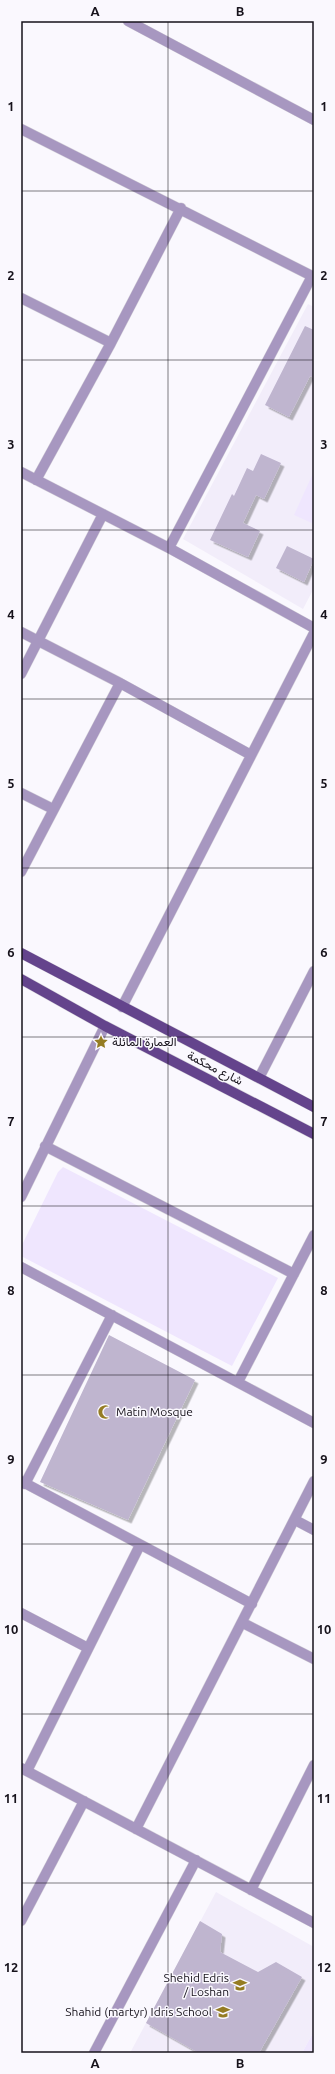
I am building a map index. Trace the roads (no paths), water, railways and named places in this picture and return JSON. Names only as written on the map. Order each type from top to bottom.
[{"type":"main road","name":"شارع محكمة","points":[[21,953],[314,1107]]},
{"type":"main road","name":"شارع محكمة","points":[[21,979],[105,1026],[314,1134]]},
{"type":"street","points":[[128,21],[314,120]]},
{"type":"street","points":[[21,129],[181,208],[313,277],[170,548]]},
{"type":"street","points":[[36,480],[111,343],[181,208]]},
{"type":"street","points":[[22,302],[111,343]]},
{"type":"street","points":[[21,472],[170,548],[314,628]]},
{"type":"street","points":[[21,674],[102,514]]},
{"type":"street","points":[[21,632],[120,683],[251,755]]},
{"type":"street","points":[[122,1007],[314,633]]},
{"type":"street","points":[[21,872],[120,683]]},
{"type":"street","points":[[21,794],[53,809]]},
{"type":"street","points":[[259,1078],[314,971]]},
{"type":"street","points":[[21,1196],[105,1026]]},
{"type":"street","points":[[45,1146],[294,1274]]},
{"type":"street","points":[[238,1382],[314,1234]]},
{"type":"street","points":[[21,1267],[314,1423]]},
{"type":"street","points":[[112,1315],[23,1483],[252,1604]]},
{"type":"street","points":[[136,1829],[243,1623],[314,1481]]},
{"type":"street","points":[[294,1520],[314,1530]]},
{"type":"street","points":[[140,1545],[24,1769],[314,1923]]},
{"type":"street","points":[[21,1613],[88,1648]]},
{"type":"street","points":[[243,1623],[314,1659]]},
{"type":"street","points":[[251,1890],[314,1767]]},
{"type":"street","points":[[22,1918],[84,1801]]},
{"type":"street","points":[[94,2053],[196,1860]]},
{"type":"place","name":"العمارة المائلة","points":[[101,1042]]},
{"type":"place","name":"Matin Mosque","points":[[105,1412]]},
{"type":"place","name":"Shehid Edris / Loshan","points":[[240,1985]]},
{"type":"place","name":"Shahid (martyr) Idris School","points":[[223,2012]]}]
